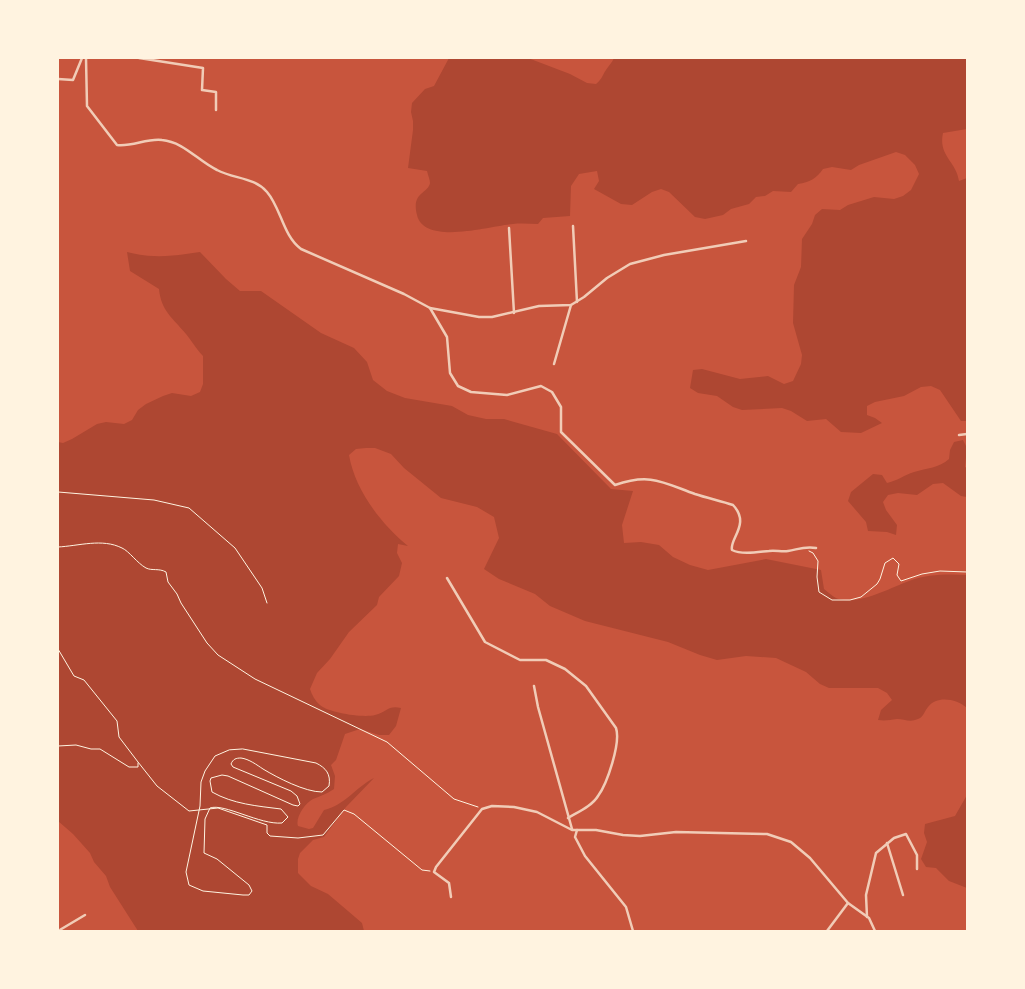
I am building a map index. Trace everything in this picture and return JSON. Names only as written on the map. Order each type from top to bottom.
[{"type":"street","points":[[58,79],[73,80],[82,58]]},
{"type":"street","points":[[86,58],[87,106],[117,145],[124,146],[161,140],[171,142],[180,145],[218,170],[256,183],[268,193],[282,217],[293,241],[301,249],[404,294],[430,308],[479,317],[492,317],[539,306],[571,305],[577,302],[607,278],[630,264],[664,255],[746,241]]},
{"type":"street","points":[[138,58],[203,68],[200,87],[202,90],[216,92],[216,110]]},
{"type":"street","points":[[574,226],[577,302]]},
{"type":"street","points":[[509,228],[514,313]]},
{"type":"street","points":[[554,364],[571,305]]},
{"type":"street","points":[[430,308],[447,337],[450,373],[458,386],[471,392],[507,395],[541,386],[552,392],[560,407],[561,432],[615,485],[632,479],[664,481],[695,494],[733,505],[739,517],[740,529],[731,546],[732,550],[736,552],[758,553],[769,550],[787,551],[805,546],[816,548]]},
{"type":"street","points":[[959,435],[967,434]]},
{"type":"street","points":[[447,578],[485,642],[520,660],[546,660],[565,669],[586,686],[616,728],[618,736],[615,753],[598,796],[588,806],[568,818]]},
{"type":"street","points":[[534,686],[538,707],[572,830]]},
{"type":"street","points":[[451,897],[449,883],[434,872],[448,851],[482,808],[492,806],[514,807],[537,812],[572,830],[596,830],[623,835],[640,836],[676,832],[767,834],[791,842],[810,858],[848,903],[867,917],[872,923],[874,931]]},
{"type":"street","points":[[577,830],[575,837],[586,856],[626,907],[633,931]]},
{"type":"street","points":[[867,917],[866,895],[875,856],[879,850],[897,836],[906,834],[917,855],[918,869]]},
{"type":"street","points":[[887,843],[903,895]]},
{"type":"street","points":[[827,931],[848,903]]},
{"type":"street","points":[[58,931],[84,915]]},
{"type":"path","points":[[58,492],[154,500],[189,508],[235,548],[262,588],[267,603]]},
{"type":"path","points":[[58,547],[87,542],[123,548],[134,560],[150,570],[161,569],[166,572],[168,582],[172,586],[181,603],[207,643],[218,655],[242,670],[387,742],[454,800],[482,808]]},
{"type":"path","points":[[807,551],[814,553],[818,561],[817,577],[819,592],[832,600],[850,600],[866,594],[880,579],[885,563],[893,558],[899,564],[897,575],[901,581],[940,570],[967,572]]},
{"type":"path","points":[[58,649],[74,676],[84,680],[117,721],[120,737],[138,762],[163,790],[189,811],[218,808],[267,825],[267,833],[270,836],[298,838],[323,835],[344,810],[354,814],[422,870],[434,872]]},
{"type":"path","points":[[58,746],[76,745],[91,749],[100,749],[111,757],[132,768],[138,767],[138,762]]},
{"type":"path","points":[[243,749],[308,761],[326,769],[330,777],[329,786],[326,790],[316,792],[293,783],[246,760],[236,758],[231,764],[232,767],[291,791],[300,800],[300,804],[298,806],[235,779],[222,775],[211,778],[210,781],[212,792],[224,799],[244,804],[281,809],[288,817],[282,823],[275,823],[266,822],[218,806],[208,810],[205,819],[204,852],[217,859],[249,885],[252,892],[249,895],[203,891],[189,885],[186,872],[199,811],[200,789],[205,771],[216,756],[229,750],[243,749]]},
{"type":"shaded area","points":[[449,58],[528,58],[570,74],[587,83],[596,84],[601,79],[614,58],[967,58],[967,129],[943,133],[942,141],[945,153],[955,168],[959,181],[967,178],[967,421],[961,421],[940,390],[931,386],[921,387],[904,396],[875,402],[867,406],[867,415],[882,423],[861,433],[841,432],[826,419],[807,421],[791,411],[782,408],[742,410],[733,407],[717,396],[698,393],[690,388],[693,370],[702,369],[740,379],[768,376],[784,384],[793,381],[801,364],[802,355],[793,323],[794,285],[801,267],[802,239],[812,224],[815,215],[822,209],[840,210],[848,205],[874,197],[894,199],[903,196],[911,190],[919,174],[915,165],[905,155],[896,152],[859,165],[851,170],[832,167],[823,169],[815,178],[798,184],[791,192],[773,191],[765,196],[756,197],[749,204],[731,209],[723,215],[705,219],[695,217],[669,192],[661,189],[652,192],[632,205],[621,204],[594,189],[599,181],[597,171],[579,174],[571,186],[570,216],[543,218],[538,224],[513,224],[459,232],[432,230],[422,224],[417,215],[416,207],[416,202],[420,194],[429,187],[430,183],[427,171],[408,168],[413,130],[411,112],[412,103],[425,89],[434,86]]},
{"type":"shaded area","points":[[127,252],[146,256],[172,256],[200,252],[240,291],[261,291],[321,333],[354,348],[367,362],[373,380],[387,391],[405,398],[452,406],[468,415],[486,419],[504,419],[557,434],[611,489],[633,491],[622,525],[624,543],[641,542],[659,545],[673,557],[690,565],[708,570],[766,559],[821,570],[824,589],[837,598],[847,600],[856,600],[875,595],[923,577],[967,575],[967,708],[958,702],[942,700],[932,703],[922,717],[913,721],[897,719],[878,720],[881,710],[892,700],[887,693],[878,688],[829,688],[820,684],[806,672],[776,658],[746,656],[717,660],[668,642],[585,621],[550,606],[535,594],[499,579],[484,569],[499,538],[494,517],[477,507],[441,498],[404,468],[391,454],[375,448],[356,449],[349,455],[352,468],[363,493],[379,517],[408,546],[398,544],[397,553],[402,563],[399,576],[379,597],[377,605],[349,632],[330,659],[317,673],[310,689],[314,698],[320,705],[324,708],[338,712],[370,716],[379,714],[393,707],[401,708],[396,726],[389,735],[379,735],[360,729],[345,734],[336,760],[331,765],[335,776],[334,789],[310,801],[301,811],[297,823],[298,826],[309,829],[313,828],[324,810],[338,805],[361,786],[374,778],[346,807],[324,837],[313,840],[300,853],[298,859],[298,873],[311,886],[328,894],[362,923],[364,931],[138,931],[110,887],[106,876],[94,862],[90,853],[73,834],[58,821],[58,442],[63,443],[72,439],[97,424],[106,422],[124,424],[132,420],[138,410],[146,404],[172,393],[191,396],[200,392],[203,384],[203,356],[165,309],[160,297],[159,289],[130,271]]},
{"type":"shaded area","points":[[963,440],[967,448],[965,467],[967,468],[967,497],[961,496],[943,483],[933,484],[917,495],[898,493],[888,495],[883,502],[886,510],[897,525],[896,535],[887,532],[868,531],[866,522],[848,501],[851,492],[873,474],[882,475],[887,483],[910,473],[941,464],[949,459],[950,450],[954,442]]},
{"type":"shaded area","points":[[967,795],[967,888],[949,881],[936,868],[926,867],[921,859],[927,842],[924,833],[925,824],[955,816]]}]
